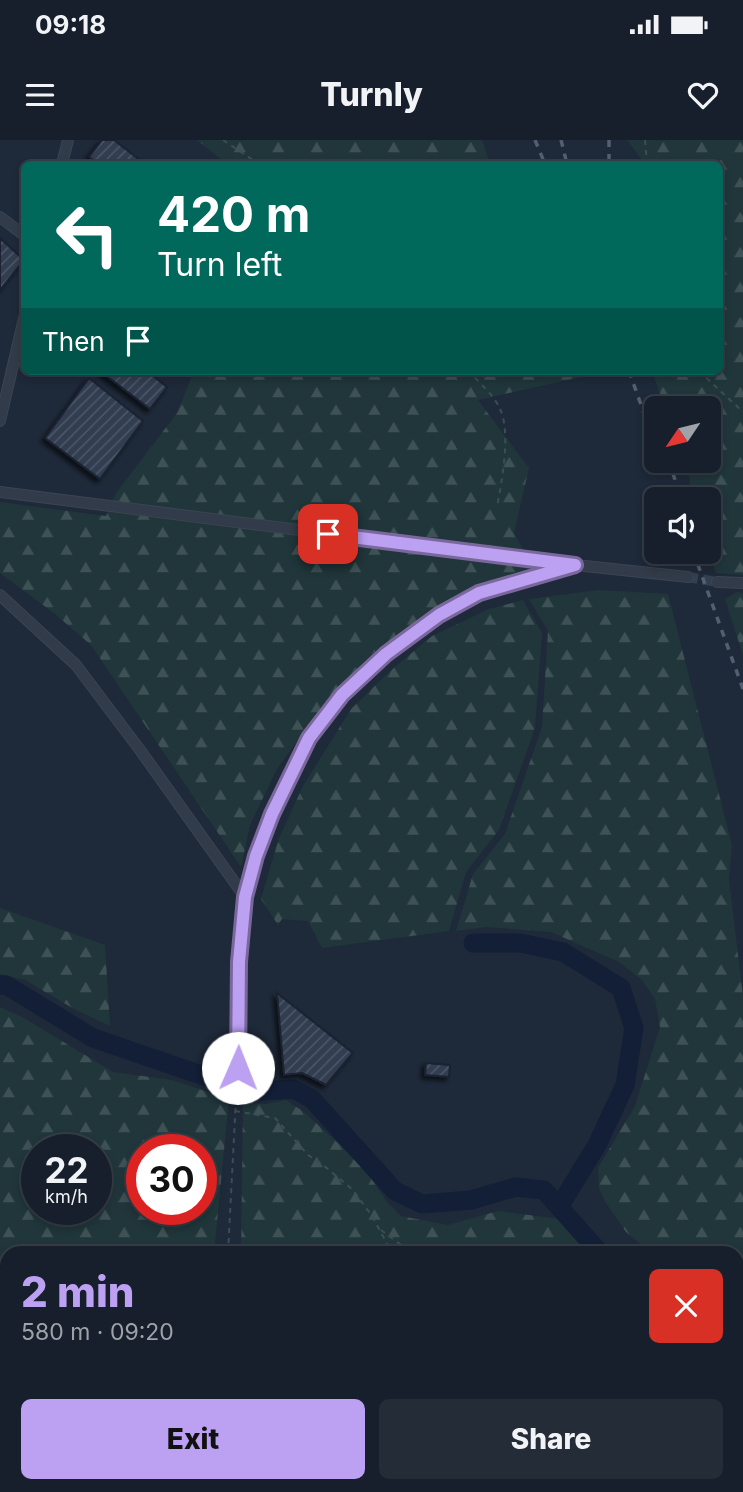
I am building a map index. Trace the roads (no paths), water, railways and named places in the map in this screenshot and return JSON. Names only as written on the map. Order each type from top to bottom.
[{"type":"street","points":[[63,161],[68,140]]},
{"type":"street","points":[[0,216],[21,233]]},
{"type":"street","points":[[0,421],[21,331]]},
{"type":"street","points":[[0,492],[688,577]]},
{"type":"street","points":[[238,1068],[239,962],[245,897],[256,856],[272,814],[309,738],[342,695],[386,654],[439,615],[479,593],[575,565]]},
{"type":"street","points":[[717,582],[743,583]]},
{"type":"street","points":[[0,594],[76,665],[245,897]]},
{"type":"waterway","points":[[473,943],[520,943],[563,952],[621,988],[634,1028],[625,1085],[597,1145],[559,1207]]},
{"type":"waterway","points":[[0,985],[6,985],[93,1038],[207,1077],[262,1091],[294,1089],[312,1099],[395,1191],[422,1204],[471,1200],[516,1187],[544,1190],[594,1246]]},
{"type":"tunnel","points":[[688,577],[717,582]]},
{"type":"railway","points":[[535,140],[544,161]]},
{"type":"railway","points":[[561,140],[566,161]]},
{"type":"railway","points":[[609,140],[609,161]]},
{"type":"railway","points":[[630,375],[644,413]]},
{"type":"railway","points":[[673,473],[678,487]]},
{"type":"railway","points":[[698,564],[743,689]]}]
